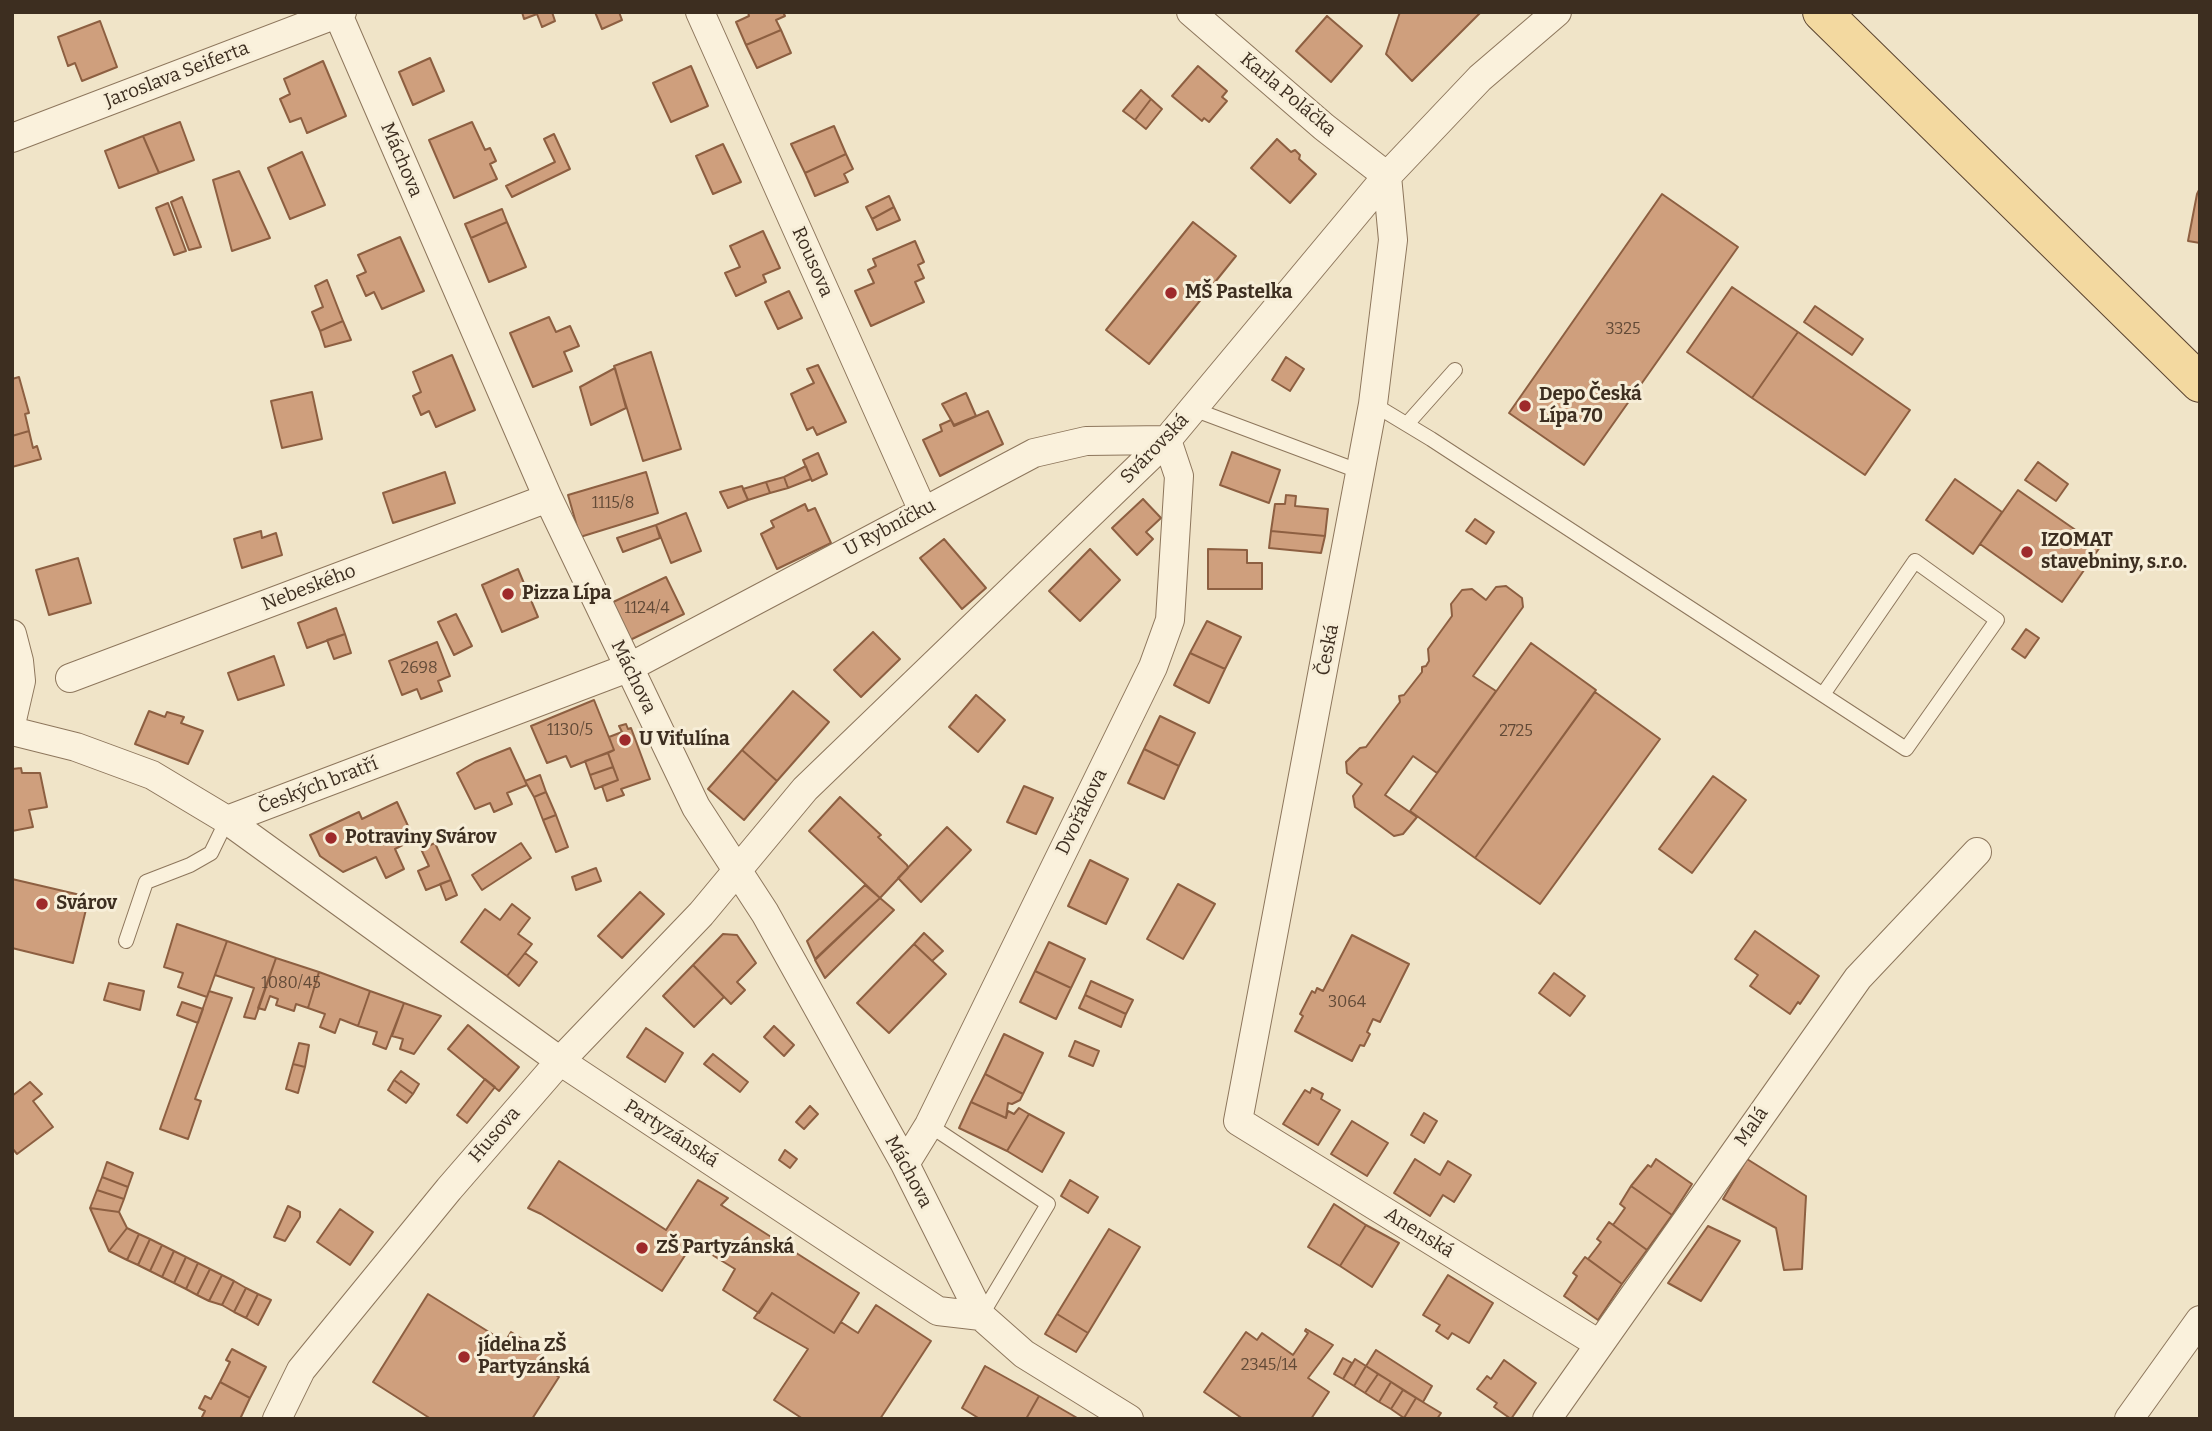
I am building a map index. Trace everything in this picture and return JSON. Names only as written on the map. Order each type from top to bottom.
[{"type":"main road","points":[[1822,12],[2200,383]]},
{"type":"street","name":"Rousova","points":[[700,12],[923,511]]},
{"type":"street","name":"Karla Poláčka","points":[[1191,12],[1315,119],[1387,176]]},
{"type":"street","name":"Svárovská","points":[[737,871],[805,789],[1167,440],[1387,176],[1480,78],[1557,12]]},
{"type":"street","name":"Jaroslava Seiferta","points":[[12,138],[339,13]]},
{"type":"street","name":"Máchova","points":[[339,13],[548,498],[696,807],[765,913],[905,1164],[981,1316]]},
{"type":"street","name":"Česká","points":[[1238,1122],[1373,404],[1393,240],[1387,176]]},
{"type":"street","name":"U Rybníčku","points":[[628,668],[1034,453],[1086,441],[1167,440]]},
{"type":"street","name":"Dvořákova","points":[[905,1164],[929,1125],[1153,667],[1170,620],[1179,476],[1167,440]]},
{"type":"street","name":"Nebeského","points":[[70,678],[548,498]]},
{"type":"street","points":[[12,634],[21,681],[12,720]]},
{"type":"street","name":"Českých bratří","points":[[227,820],[628,668]]},
{"type":"street","points":[[12,731],[76,747],[152,775],[227,820]]},
{"type":"street","name":"Partyzánská","points":[[227,820],[560,1061],[938,1311],[981,1316]]},
{"type":"street","name":"Malá","points":[[1547,1419],[1858,978],[1977,852]]},
{"type":"street","name":"Husova","points":[[278,1419],[301,1370],[449,1189],[560,1061],[701,915],[737,871]]},
{"type":"street","name":"Anenská","points":[[1238,1122],[1600,1344]]},
{"type":"street","points":[[981,1316],[1024,1354],[1129,1419]]},
{"type":"street","points":[[2129,1419],[2200,1320]]},
{"type":"lane","points":[[1407,424],[1455,370]]},
{"type":"lane","points":[[1373,404],[1824,693],[1906,749],[1997,620],[1915,561],[1824,693]]},
{"type":"lane","points":[[1193,409],[1362,472]]},
{"type":"lane","points":[[125,941],[146,882],[190,865],[211,853],[227,820]]},
{"type":"lane","points":[[929,1125],[1048,1205],[981,1316]]},
{"type":"building","points":[[522,12],[552,12],[555,21],[542,27],[537,14],[524,19]]},
{"type":"building","points":[[595,12],[619,12],[622,20],[602,29]]},
{"type":"building","points":[[748,12],[783,12],[785,16],[776,20],[781,30],[746,45],[736,22],[749,16]]},
{"type":"building","points":[[1400,12],[1481,12],[1412,81],[1386,54]]},
{"type":"building","points":[[1327,16],[1362,46],[1331,82],[1296,51]]},
{"type":"building","points":[[100,21],[117,67],[82,81],[75,63],[68,66],[58,37]]},
{"type":"building","points":[[781,30],[791,53],[757,68],[746,45]]},
{"type":"building","points":[[430,58],[444,91],[413,105],[399,72]]},
{"type":"building","points":[[323,61],[346,116],[307,133],[301,118],[290,122],[280,99],[290,94],[284,79]]},
{"type":"building","points":[[691,66],[708,106],[671,122],[653,83]]},
{"type":"building","points":[[1198,66],[1227,91],[1222,97],[1227,101],[1209,122],[1204,118],[1202,121],[1172,96]]},
{"type":"building","points":[[1141,90],[1151,99],[1135,120],[1123,111]]},
{"type":"building","points":[[1151,99],[1162,109],[1146,129],[1135,120]]},
{"type":"building","points":[[180,122],[194,160],[159,173],[143,136]]},
{"type":"building","points":[[472,122],[485,150],[490,148],[496,161],[490,164],[497,179],[454,198],[429,140]]},
{"type":"building","points":[[834,126],[846,154],[805,173],[791,144]]},
{"type":"building","points":[[554,134],[570,169],[512,197],[506,186],[555,162],[544,139]]},
{"type":"building","points":[[143,136],[159,173],[119,188],[105,151]]},
{"type":"building","points":[[1277,139],[1291,152],[1295,150],[1300,155],[1299,159],[1316,174],[1290,203],[1251,168]]},
{"type":"building","points":[[723,144],[741,182],[713,194],[696,156]]},
{"type":"building","points":[[302,152],[325,205],[290,219],[268,168]]},
{"type":"building","points":[[846,154],[853,169],[844,174],[848,182],[815,196],[805,173]]},
{"type":"building","points":[[239,171],[270,238],[232,251],[213,180]]},
{"type":"building","points":[[2200,188],[2200,243],[2188,241]]},
{"type":"building","points":[[1662,194],[1738,247],[1584,465],[1509,413]]},
{"type":"building","points":[[889,196],[894,207],[872,219],[866,207]]},
{"type":"building","points":[[182,197],[201,247],[189,250],[171,202]]},
{"type":"building","points":[[168,203],[186,251],[174,255],[156,208]]},
{"type":"building","points":[[894,207],[900,220],[877,230],[872,219]]},
{"type":"building","points":[[502,209],[507,222],[471,238],[465,224]]},
{"type":"building","points":[[507,222],[526,267],[489,282],[471,238]]},
{"type":"building","name":"MŠ Pastelka","points":[[1193,222],[1236,256],[1149,364],[1106,330]]},
{"type":"building","points":[[763,231],[780,268],[763,275],[766,282],[736,296],[725,273],[740,267],[730,246]]},
{"type":"building","points":[[400,237],[424,291],[382,309],[374,292],[366,296],[357,276],[366,272],[358,255]]},
{"type":"building","points":[[915,241],[924,262],[918,265],[924,278],[915,282],[924,302],[871,326],[855,291],[874,283],[868,270],[876,266],[873,259]]},
{"type":"building","points":[[327,280],[343,321],[320,331],[312,312],[323,307],[315,286]]},
{"type":"building","points":[[1732,287],[1798,332],[1752,398],[1687,352]]},
{"type":"building","points":[[789,291],[802,318],[778,329],[765,302]]},
{"type":"building","points":[[1815,306],[1863,339],[1852,355],[1804,322]]},
{"type":"building","points":[[549,317],[556,332],[570,326],[579,346],[564,352],[572,371],[533,387],[510,333]]},
{"type":"building","points":[[343,321],[351,340],[325,347],[320,331]]},
{"type":"building","points":[[1798,332],[1910,410],[1865,475],[1752,398]]},
{"type":"building","points":[[651,352],[681,449],[643,461],[614,366]]},
{"type":"building","points":[[452,355],[475,410],[436,427],[429,411],[421,415],[413,396],[421,392],[413,372]]},
{"type":"building","points":[[1286,357],[1304,369],[1290,391],[1272,380]]},
{"type":"building","points":[[818,365],[846,422],[817,435],[813,427],[807,430],[791,394],[814,383],[807,369]]},
{"type":"building","points":[[615,368],[626,408],[591,425],[580,387]]},
{"type":"building","points":[[19,377],[29,413],[25,414],[29,431],[12,436],[12,379]]},
{"type":"building","points":[[312,392],[322,439],[282,448],[271,401]]},
{"type":"building","points":[[966,393],[976,416],[954,425],[942,404]]},
{"type":"building","points":[[988,411],[1003,444],[940,476],[923,440],[942,431],[940,425],[951,420],[954,426]]},
{"type":"building","points":[[29,431],[33,448],[37,446],[41,459],[12,467],[12,436]]},
{"type":"building","points":[[1232,452],[1280,470],[1269,503],[1220,485]]},
{"type":"building","points":[[818,453],[827,474],[812,481],[803,460]]},
{"type":"building","points":[[2038,462],[2068,484],[2056,501],[2025,480]]},
{"type":"building","points":[[806,466],[811,479],[788,488],[784,477]]},
{"type":"building","points":[[445,472],[455,503],[393,523],[383,493]]},
{"type":"building","points":[[646,472],[658,513],[580,537],[568,495]]},
{"type":"building","points":[[784,477],[788,488],[770,493],[766,482]]},
{"type":"building","points":[[1955,479],[2002,512],[1973,554],[1926,520]]},
{"type":"building","points":[[766,482],[770,493],[748,500],[743,489]]},
{"type":"building","points":[[742,486],[748,500],[728,508],[720,492]]},
{"type":"building","points":[[2018,490],[2100,547],[2062,602],[1980,544]]},
{"type":"building","points":[[1286,495],[1296,496],[1295,506],[1328,509],[1325,536],[1271,531],[1275,504],[1285,504]]},
{"type":"building","points":[[1143,499],[1161,518],[1146,532],[1153,539],[1137,555],[1112,528]]},
{"type":"building","points":[[805,504],[808,511],[815,508],[831,543],[777,569],[761,534],[774,527],[771,521]]},
{"type":"building","points":[[686,513],[701,551],[671,563],[656,525]]},
{"type":"building","points":[[1475,519],[1494,532],[1486,544],[1466,531]]},
{"type":"building","points":[[656,525],[660,538],[623,552],[617,538]]},
{"type":"building","points":[[261,531],[262,538],[276,533],[282,555],[242,568],[234,539]]},
{"type":"building","points":[[1271,531],[1325,536],[1321,553],[1269,548]]},
{"type":"building","points":[[944,539],[986,588],[962,609],[920,558]]},
{"type":"building","points":[[1090,549],[1120,580],[1080,621],[1049,591]]},
{"type":"building","points":[[1208,549],[1247,550],[1247,563],[1262,563],[1262,589],[1208,589]]},
{"type":"building","points":[[78,558],[91,603],[49,615],[36,570]]},
{"type":"building","points":[[518,569],[538,617],[502,632],[482,585]]},
{"type":"building","points":[[666,577],[684,614],[628,641],[609,604]]},
{"type":"building","points":[[1506,586],[1522,598],[1523,607],[1473,676],[1496,691],[1437,773],[1413,756],[1385,795],[1417,817],[1403,834],[1394,836],[1355,807],[1353,796],[1362,784],[1347,773],[1346,762],[1360,748],[1366,747],[1400,702],[1399,696],[1404,695],[1422,672],[1422,667],[1429,661],[1428,649],[1452,616],[1451,604],[1462,590],[1472,589],[1486,600],[1496,587]]},
{"type":"building","points":[[336,608],[345,634],[307,648],[298,623]]},
{"type":"building","points":[[456,614],[472,646],[454,655],[438,622]]},
{"type":"building","points":[[1207,621],[1241,637],[1225,669],[1190,653]]},
{"type":"building","points":[[2026,629],[2039,638],[2025,658],[2012,649]]},
{"type":"building","points":[[873,632],[900,659],[861,697],[834,670]]},
{"type":"building","points":[[345,634],[351,653],[334,659],[327,640]]},
{"type":"building","points":[[437,642],[450,676],[438,681],[442,691],[421,699],[417,689],[402,695],[389,661]]},
{"type":"building","points":[[1531,643],[1596,690],[1475,858],[1410,811]]},
{"type":"building","points":[[1190,653],[1225,669],[1209,703],[1174,685]]},
{"type":"building","points":[[274,656],[284,685],[238,700],[228,673]]},
{"type":"building","points":[[793,691],[829,722],[777,781],[742,750]]},
{"type":"building","points":[[1595,692],[1660,739],[1540,904],[1475,858]]},
{"type":"building","points":[[976,695],[1005,720],[978,752],[949,727]]},
{"type":"building","points":[[594,700],[614,750],[571,767],[566,756],[547,763],[531,726]]},
{"type":"building","points":[[149,711],[165,717],[167,712],[184,717],[181,723],[203,731],[188,764],[135,744]]},
{"type":"building","points":[[1160,716],[1195,733],[1179,766],[1144,749]]},
{"type":"building","points":[[626,724],[628,729],[631,728],[650,779],[621,789],[624,795],[607,801],[602,786],[618,780],[608,753],[614,750],[609,737],[622,732],[619,726]]},
{"type":"building","points":[[510,748],[527,785],[507,793],[512,804],[494,812],[490,803],[475,809],[457,773],[475,762]]},
{"type":"building","points":[[1144,749],[1179,766],[1164,799],[1128,783]]},
{"type":"building","points":[[742,750],[777,781],[744,820],[708,789]]},
{"type":"building","points":[[608,753],[613,767],[590,775],[585,761]]},
{"type":"building","points":[[613,767],[618,780],[595,789],[590,775]]},
{"type":"building","points":[[21,768],[22,773],[40,773],[47,807],[29,810],[33,827],[12,831],[12,769]]},
{"type":"building","points":[[540,775],[546,792],[534,797],[525,781]]},
{"type":"building","points":[[1713,776],[1746,800],[1692,873],[1659,849]]},
{"type":"building","points":[[1024,786],[1053,798],[1036,834],[1007,822]]},
{"type":"building","points":[[546,792],[556,815],[543,820],[534,797]]},
{"type":"building","points":[[840,797],[881,835],[878,837],[907,865],[908,868],[880,898],[809,831]]},
{"type":"building","points":[[397,802],[414,839],[395,849],[404,869],[386,878],[376,857],[343,872],[320,856],[310,835],[359,812],[362,819]]},
{"type":"building","points":[[556,815],[568,847],[556,852],[543,820]]},
{"type":"building","points":[[947,827],[971,850],[921,902],[898,878]]},
{"type":"building","points":[[435,843],[451,880],[426,890],[418,871],[429,866],[421,849]]},
{"type":"building","points":[[521,843],[531,858],[482,890],[472,875]]},
{"type":"building","points":[[1090,860],[1128,879],[1106,924],[1068,906]]},
{"type":"building","points":[[596,868],[601,881],[576,890],[572,877]]},
{"type":"building","points":[[12,879],[89,897],[73,963],[12,948]]},
{"type":"building","points":[[451,880],[457,895],[446,900],[440,884]]},
{"type":"building","points":[[1178,884],[1215,904],[1183,959],[1147,939]]},
{"type":"building","points":[[865,885],[880,898],[815,959],[807,941]]},
{"type":"building","points":[[640,892],[664,914],[622,958],[598,936]]},
{"type":"building","points":[[880,898],[894,910],[825,978],[815,960]]},
{"type":"building","points":[[512,904],[530,918],[518,934],[532,944],[507,976],[461,942],[485,909],[500,920]]},
{"type":"building","points":[[177,924],[227,941],[207,997],[178,987],[183,973],[164,967]]},
{"type":"building","points":[[1755,931],[1819,976],[1790,1014],[1750,986],[1758,975],[1735,959]]},
{"type":"building","points":[[924,933],[943,951],[932,961],[914,944]]},
{"type":"building","points":[[723,934],[737,935],[756,963],[737,982],[745,990],[731,1004],[693,965]]},
{"type":"building","points":[[1352,935],[1409,964],[1380,1022],[1373,1019],[1364,1046],[1360,1045],[1352,1061],[1295,1031],[1312,991],[1315,993],[1317,988],[1323,991]]},
{"type":"building","points":[[227,941],[276,958],[255,1019],[244,1017],[254,988],[215,975]]},
{"type":"building","points":[[1049,942],[1085,959],[1071,988],[1035,971]]},
{"type":"building","points":[[914,944],[946,974],[889,1033],[857,1003]]},
{"type":"building","points":[[525,953],[537,962],[519,986],[507,976]]},
{"type":"building","points":[[276,958],[319,972],[308,1008],[296,1004],[294,1011],[276,1005],[278,999],[270,996],[265,1010],[258,1008]]},
{"type":"building","points":[[693,965],[724,997],[694,1027],[663,996]]},
{"type":"building","points":[[1035,971],[1071,988],[1056,1019],[1020,1002]]},
{"type":"building","points":[[319,972],[370,991],[358,1026],[340,1019],[335,1033],[320,1027],[325,1014],[308,1008]]},
{"type":"building","points":[[1554,973],[1585,996],[1570,1016],[1539,993]]},
{"type":"building","points":[[1091,981],[1133,1000],[1126,1014],[1085,995]]},
{"type":"building","points":[[109,983],[144,991],[140,1010],[104,1000]]},
{"type":"building","points":[[209,991],[232,998],[195,1099],[201,1101],[188,1139],[160,1129]]},
{"type":"building","points":[[370,991],[404,1003],[386,1049],[373,1044],[377,1032],[358,1026]]},
{"type":"building","points":[[1085,995],[1126,1014],[1121,1027],[1079,1008]]},
{"type":"building","points":[[182,1002],[203,1009],[198,1023],[177,1015]]},
{"type":"building","points":[[404,1003],[441,1016],[414,1054],[400,1049],[403,1039],[392,1036]]},
{"type":"building","points":[[468,1025],[519,1067],[499,1091],[448,1049]]},
{"type":"building","points":[[774,1026],[794,1045],[784,1056],[764,1037]]},
{"type":"building","points":[[646,1028],[683,1053],[665,1082],[627,1057]]},
{"type":"building","points":[[1004,1034],[1043,1053],[1023,1094],[985,1074]]},
{"type":"building","points":[[1075,1041],[1099,1051],[1093,1066],[1069,1056]]},
{"type":"building","points":[[299,1043],[309,1045],[305,1067],[293,1064]]},
{"type":"building","points":[[713,1054],[748,1082],[740,1092],[704,1064]]},
{"type":"building","points":[[293,1064],[305,1067],[298,1093],[286,1089]]},
{"type":"building","points":[[401,1071],[419,1084],[413,1094],[394,1080]]},
{"type":"building","points":[[985,1074],[1023,1094],[1020,1100],[1008,1103],[1006,1118],[971,1102]]},
{"type":"building","points":[[485,1079],[495,1087],[467,1123],[457,1115]]},
{"type":"building","points":[[394,1080],[413,1094],[406,1103],[388,1090]]},
{"type":"building","points":[[30,1082],[42,1094],[33,1101],[53,1127],[17,1154],[12,1148],[12,1096]]},
{"type":"building","points":[[1312,1088],[1323,1094],[1321,1099],[1340,1110],[1318,1145],[1283,1124],[1305,1090],[1310,1093]]},
{"type":"building","points":[[971,1102],[1006,1118],[1008,1111],[1014,1114],[1019,1108],[1029,1114],[1007,1151],[959,1128]]},
{"type":"building","points":[[810,1106],[818,1114],[804,1129],[796,1122]]},
{"type":"building","points":[[1424,1113],[1437,1121],[1424,1143],[1411,1135]]},
{"type":"building","points":[[1029,1114],[1064,1133],[1042,1172],[1007,1151]]},
{"type":"building","points":[[1352,1121],[1388,1143],[1367,1176],[1331,1154]]},
{"type":"building","points":[[785,1150],[797,1159],[790,1168],[779,1160]]},
{"type":"building","points":[[1415,1159],[1440,1175],[1448,1161],[1471,1175],[1454,1202],[1443,1195],[1430,1216],[1394,1193]]},
{"type":"building","points":[[1656,1159],[1692,1184],[1672,1215],[1631,1186]]},
{"type":"building","points":[[1747,1159],[1806,1196],[1802,1269],[1784,1270],[1776,1228],[1723,1199]]},
{"type":"building","name":"ZŠ Partyzánská","points":[[559,1161],[666,1230],[698,1180],[728,1198],[721,1205],[859,1293],[834,1333],[772,1293],[759,1313],[723,1290],[735,1269],[693,1243],[662,1291],[528,1208]]},
{"type":"building","points":[[107,1162],[133,1173],[128,1187],[102,1177]]},
{"type":"building","points":[[102,1177],[128,1187],[124,1199],[97,1190]]},
{"type":"building","points":[[1070,1180],[1098,1197],[1088,1213],[1061,1196]]},
{"type":"building","points":[[1631,1186],[1672,1215],[1647,1250],[1613,1225],[1625,1208],[1620,1204]]},
{"type":"building","points":[[97,1190],[124,1199],[119,1212],[90,1208]]},
{"type":"building","points":[[1334,1204],[1366,1225],[1340,1266],[1308,1247]]},
{"type":"building","points":[[288,1206],[300,1212],[300,1217],[285,1241],[274,1237]]},
{"type":"building","points":[[90,1208],[119,1212],[127,1228],[109,1251]]},
{"type":"building","points":[[340,1209],[373,1232],[350,1265],[317,1242]]},
{"type":"building","points":[[1609,1222],[1647,1250],[1622,1284],[1588,1259],[1601,1242],[1597,1239]]},
{"type":"building","points":[[1366,1225],[1399,1243],[1372,1287],[1340,1266]]},
{"type":"building","points":[[1708,1226],[1740,1241],[1701,1301],[1668,1283]]},
{"type":"building","points":[[127,1228],[139,1234],[127,1260],[109,1251]]},
{"type":"building","points":[[1109,1229],[1140,1247],[1088,1333],[1057,1314]]},
{"type":"building","points":[[139,1234],[150,1239],[138,1265],[127,1260]]},
{"type":"building","points":[[150,1239],[162,1245],[150,1271],[138,1265]]},
{"type":"building","points":[[162,1245],[174,1251],[162,1277],[150,1271]]},
{"type":"building","points":[[174,1251],[186,1257],[174,1283],[162,1277]]},
{"type":"building","points":[[186,1257],[198,1263],[186,1289],[174,1283]]},
{"type":"building","points":[[1585,1257],[1622,1284],[1598,1320],[1564,1296],[1577,1276],[1573,1273]]},
{"type":"building","points":[[198,1263],[210,1269],[197,1295],[186,1289]]},
{"type":"building","points":[[210,1269],[222,1275],[209,1301],[197,1295]]},
{"type":"building","points":[[222,1275],[234,1281],[222,1305],[209,1301]]},
{"type":"building","points":[[1448,1275],[1493,1303],[1469,1343],[1452,1333],[1448,1339],[1436,1331],[1440,1325],[1423,1315]]},
{"type":"building","points":[[234,1281],[246,1288],[234,1312],[222,1305]]},
{"type":"building","points":[[246,1288],[258,1294],[246,1318],[234,1312]]},
{"type":"building","name":"ZŠ Partyzánská","points":[[772,1293],[834,1333],[841,1322],[858,1333],[876,1305],[931,1341],[880,1419],[803,1419],[774,1400],[808,1349],[754,1318]]},
{"type":"building","points":[[258,1294],[271,1300],[258,1325],[246,1318]]},
{"type":"building","name":"jídelna ZŠ Partyzánská","points":[[428,1294],[505,1342],[511,1332],[543,1352],[536,1363],[559,1377],[532,1419],[431,1419],[373,1382]]},
{"type":"building","points":[[1057,1314],[1088,1333],[1076,1352],[1045,1334]]},
{"type":"building","points":[[1306,1329],[1333,1345],[1308,1378],[1329,1392],[1311,1419],[1243,1419],[1204,1392],[1246,1332],[1257,1340],[1262,1333],[1293,1355],[1308,1333]]},
{"type":"building","points":[[232,1349],[266,1367],[250,1398],[220,1382],[230,1362],[226,1360]]},
{"type":"building","points":[[1376,1350],[1432,1386],[1423,1402],[1366,1366]]},
{"type":"building","points":[[1343,1358],[1352,1363],[1343,1379],[1334,1374]]},
{"type":"building","points":[[1355,1359],[1366,1366],[1354,1386],[1343,1379]]},
{"type":"building","points":[[1504,1360],[1536,1383],[1511,1419],[1494,1407],[1497,1403],[1477,1389],[1487,1376],[1491,1379]]},
{"type":"building","points":[[985,1366],[1039,1396],[1026,1419],[980,1419],[962,1408]]},
{"type":"building","points":[[1366,1366],[1378,1374],[1365,1393],[1354,1386]]},
{"type":"building","points":[[1378,1374],[1391,1382],[1379,1402],[1365,1393]]},
{"type":"building","points":[[220,1382],[250,1398],[240,1419],[201,1419],[205,1411],[199,1408],[205,1396],[211,1399]]},
{"type":"building","points":[[1391,1382],[1403,1390],[1391,1409],[1379,1402]]},
{"type":"building","points":[[1403,1390],[1416,1398],[1404,1418],[1391,1409]]},
{"type":"building","points":[[1039,1396],[1079,1419],[1026,1419]]},
{"type":"building","points":[[1416,1398],[1441,1413],[1437,1419],[1404,1418]]},
{"type":"place","name":"MŠ Pastelka","points":[[1171,293]]},
{"type":"place","name":"Depo Česká Lípa 70","points":[[1525,406]]},
{"type":"place","name":"IZOMAT stavebniny, s.r.o.","points":[[2027,552]]},
{"type":"place","name":"Pizza Lípa","points":[[508,594]]},
{"type":"place","name":"U Viťulína","points":[[625,740]]},
{"type":"place","name":"Potraviny Svárov","points":[[331,838]]},
{"type":"place","name":"Svárov","points":[[42,904]]},
{"type":"place","name":"ZŠ Partyzánská","points":[[642,1248]]},
{"type":"place","name":"jídelna ZŠ Partyzánská","points":[[464,1357]]}]
